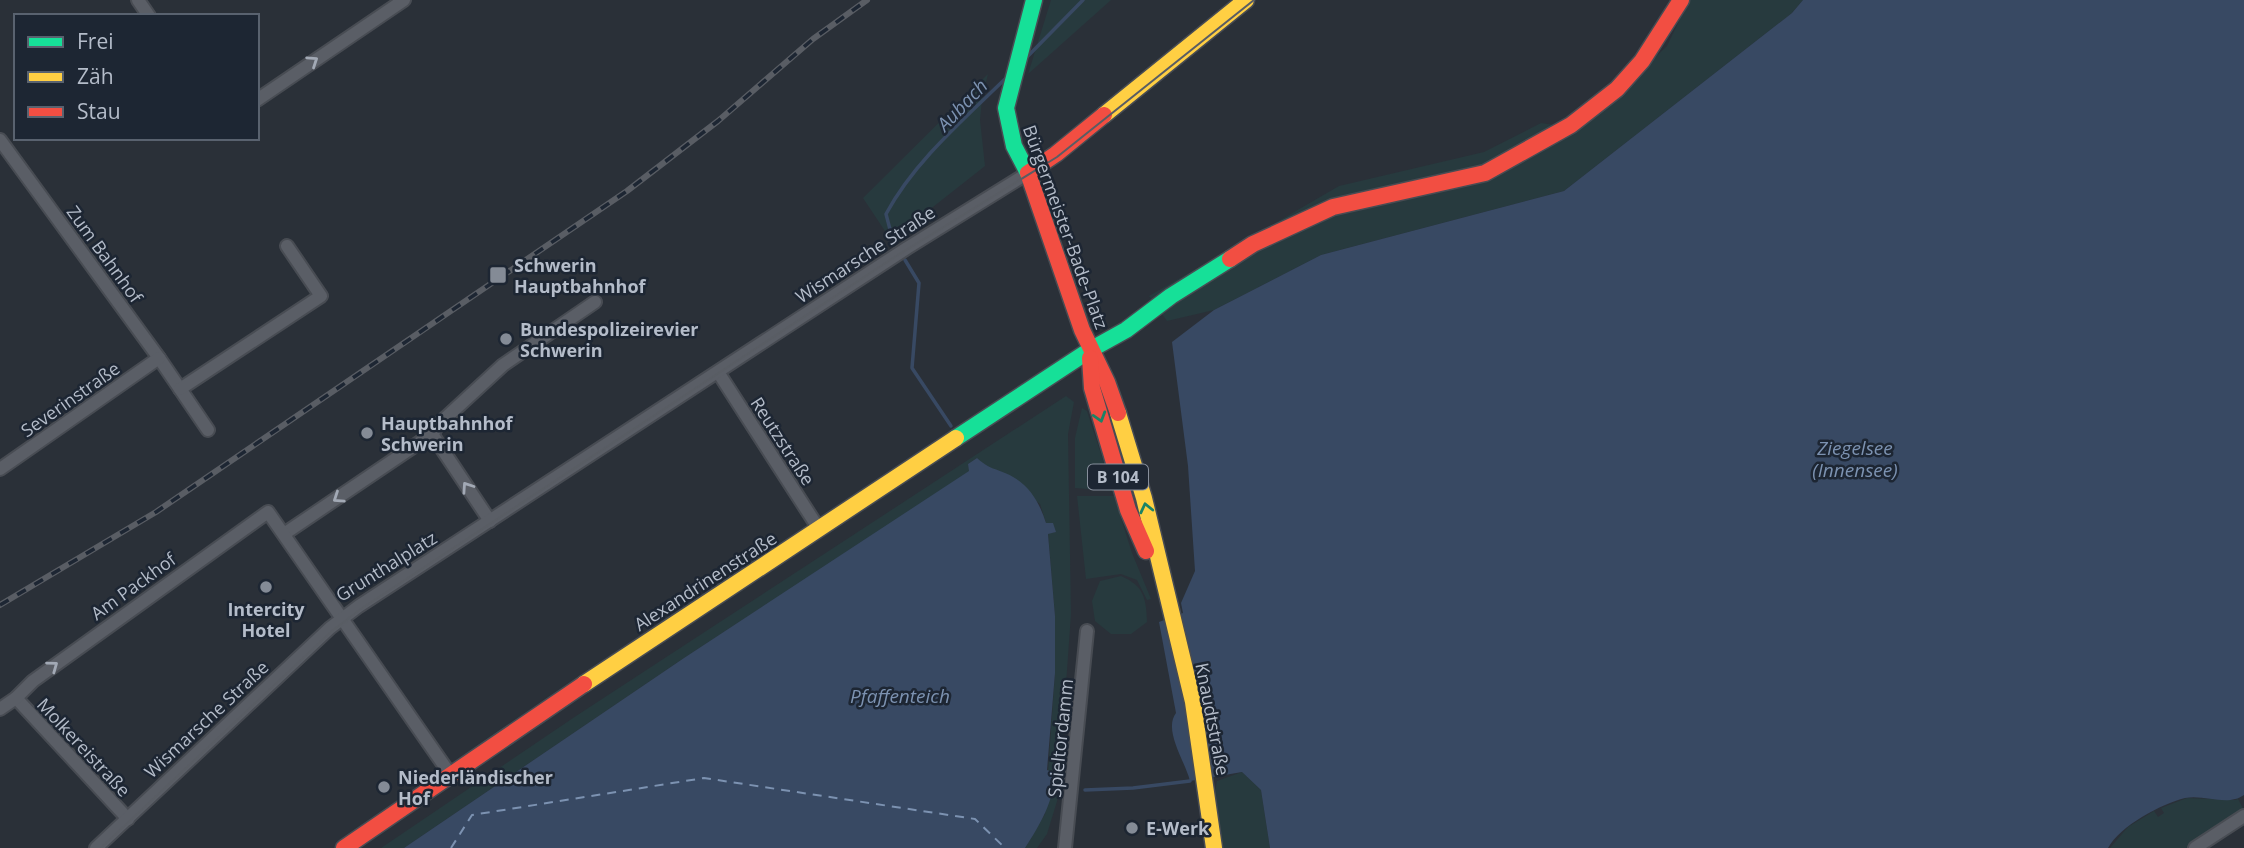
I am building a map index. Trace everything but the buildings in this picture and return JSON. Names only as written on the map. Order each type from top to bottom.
[{"type":"street","points":[[259,99],[404,0]]},
{"type":"street","name":"Bürgermeister-Bade-Platz","points":[[1034,0],[1012,76],[1006,108],[1008,128],[1028,173],[1090,350]]},
{"type":"street","name":"Wismarsche Straße","points":[[490,521],[907,248],[1056,154],[1246,0]]},
{"type":"street","name":"Alexandrinenstraße","points":[[344,848],[450,774],[819,529],[1090,350],[1126,330],[1171,296],[1264,239],[1333,207],[1485,173],[1571,125],[1617,89],[1642,61],[1681,0]]},
{"type":"street","name":"Zum Bahnhof","points":[[0,140],[208,429]]},
{"type":"street","points":[[180,389],[321,296],[287,246]]},
{"type":"street","points":[[284,534],[432,434],[474,389],[503,365],[595,302]]},
{"type":"street","name":"Knaudtstraße","points":[[1090,350],[1107,382],[1144,498],[1193,702],[1214,848]]},
{"type":"street","name":"Severinstraße","points":[[0,468],[159,358]]},
{"type":"street","name":"Reutzstraße","points":[[718,372],[819,529]]},
{"type":"street","points":[[432,434],[490,521]]},
{"type":"street","name":"Am Packhof","points":[[0,709],[33,681],[268,512],[284,534]]},
{"type":"street","name":"Grunthalplatz","points":[[284,534],[342,618],[490,521]]},
{"type":"street","points":[[342,618],[450,774]]},
{"type":"street","name":"Wismarsche Straße","points":[[96,848],[342,618]]},
{"type":"street","name":"Spieltordamm","points":[[1065,848],[1087,631]]},
{"type":"street","name":"Molkereistraße","points":[[16,698],[128,819]]},
{"type":"street","points":[[2195,848],[2244,816]]},
{"type":"green space","points":[[1051,0],[1111,0],[1028,74]]},
{"type":"green space","points":[[1689,0],[1803,0],[1792,13],[1564,191],[1321,255],[1214,310],[1167,321],[1149,296],[1339,186],[1484,152],[1541,123],[1581,129],[1667,46]]},
{"type":"green space","points":[[988,74],[980,120],[985,166],[891,240],[863,198]]},
{"type":"green space","points":[[1066,396],[1074,402],[1068,434],[1071,614],[1058,798],[1047,834],[1037,848],[1025,848],[1045,814],[1055,673],[1055,616],[1048,533],[1055,532],[1046,523],[1040,504],[1000,471],[988,469],[977,458],[968,464],[970,471],[684,658],[404,848],[381,848],[576,716]]},
{"type":"green space","points":[[1082,408],[1087,411],[1113,491],[1075,488],[1075,438]]},
{"type":"green space","points":[[1077,496],[1114,496],[1132,553],[1151,599],[1147,600],[1137,580],[1121,574],[1086,579]]},
{"type":"green space","points":[[1121,576],[1135,584],[1142,594],[1147,622],[1131,634],[1111,634],[1095,621],[1092,601],[1100,581]]},
{"type":"green space","points":[[1242,772],[1261,790],[1270,848],[1220,848],[1214,797],[1217,781]]},
{"type":"green space","points":[[2187,798],[2238,799],[2244,810],[2186,848],[2110,848],[2128,827],[2154,811],[2158,817],[2164,813],[2161,808]]},
{"type":"water","name":"Ziegelsee (Innensee)","points":[[1803,0],[2244,0],[2244,795],[2230,800],[2193,797],[2175,801],[2131,824],[2108,848],[1270,848],[1261,790],[1242,772],[1190,781],[1173,737],[1173,720],[1176,713],[1159,622],[1183,613],[1181,603],[1195,571],[1188,466],[1172,342],[1214,310],[1321,255],[1564,191],[1792,13]]},
{"type":"water","name":"Pfaffenteich","points":[[977,458],[1024,485],[1035,498],[1046,523],[1053,523],[1056,532],[1048,534],[1055,616],[1055,673],[1047,770],[1055,773],[1045,812],[1025,848],[404,848],[684,658],[969,471],[968,464]]},
{"type":"waterway","name":"Aubach","points":[[1026,58],[1083,0]]},
{"type":"waterway","name":"Aubach","points":[[893,241],[886,214],[897,195],[940,142],[1005,79]]},
{"type":"waterway","name":"Aubach","points":[[905,260],[919,283],[912,368],[951,426]]},
{"type":"waterway","points":[[1085,790],[1133,788],[1190,781]]},
{"type":"ferry route","points":[[451,848],[472,815],[704,778],[975,819],[1005,848]]},
{"type":"tram line","points":[[101,848],[332,631],[361,609],[890,260],[1057,157],[1254,0]]},
{"type":"railway","points":[[0,605],[156,512],[627,191],[718,121],[813,39],[867,0]]},
{"type":"traffic: fast","points":[[1028,173],[1014,146],[1006,108],[1034,0]]},
{"type":"traffic: fast","points":[[956,438],[1090,350],[1126,330],[1171,296],[1230,259]]},
{"type":"traffic: slow","points":[[1104,115],[1246,0]]},
{"type":"traffic: slow","points":[[1118,413],[1144,498],[1193,702],[1214,848]]},
{"type":"traffic: slow","points":[[584,684],[956,438]]},
{"type":"traffic: jam","points":[[1230,259],[1253,244],[1333,207],[1485,173],[1571,125],[1617,89],[1642,61],[1681,0]]},
{"type":"traffic: jam","points":[[1104,115],[1028,173],[1082,330],[1107,382],[1118,413]]},
{"type":"traffic: jam","points":[[1090,358],[1092,388],[1128,510],[1146,551]]},
{"type":"traffic: jam","points":[[344,848],[584,684]]},
{"type":"place","name":"Schwerin Hauptbahnhof","points":[[498,275]]},
{"type":"place","name":"Bundespolizeirevier Schwerin","points":[[506,339]]},
{"type":"place","name":"Hauptbahnhof Schwerin","points":[[367,433]]},
{"type":"place","name":"Intercity Hotel","points":[[266,587]]},
{"type":"place","name":"Niederländischer Hof","points":[[384,787]]},
{"type":"place","name":"E-Werk","points":[[1132,828]]}]
